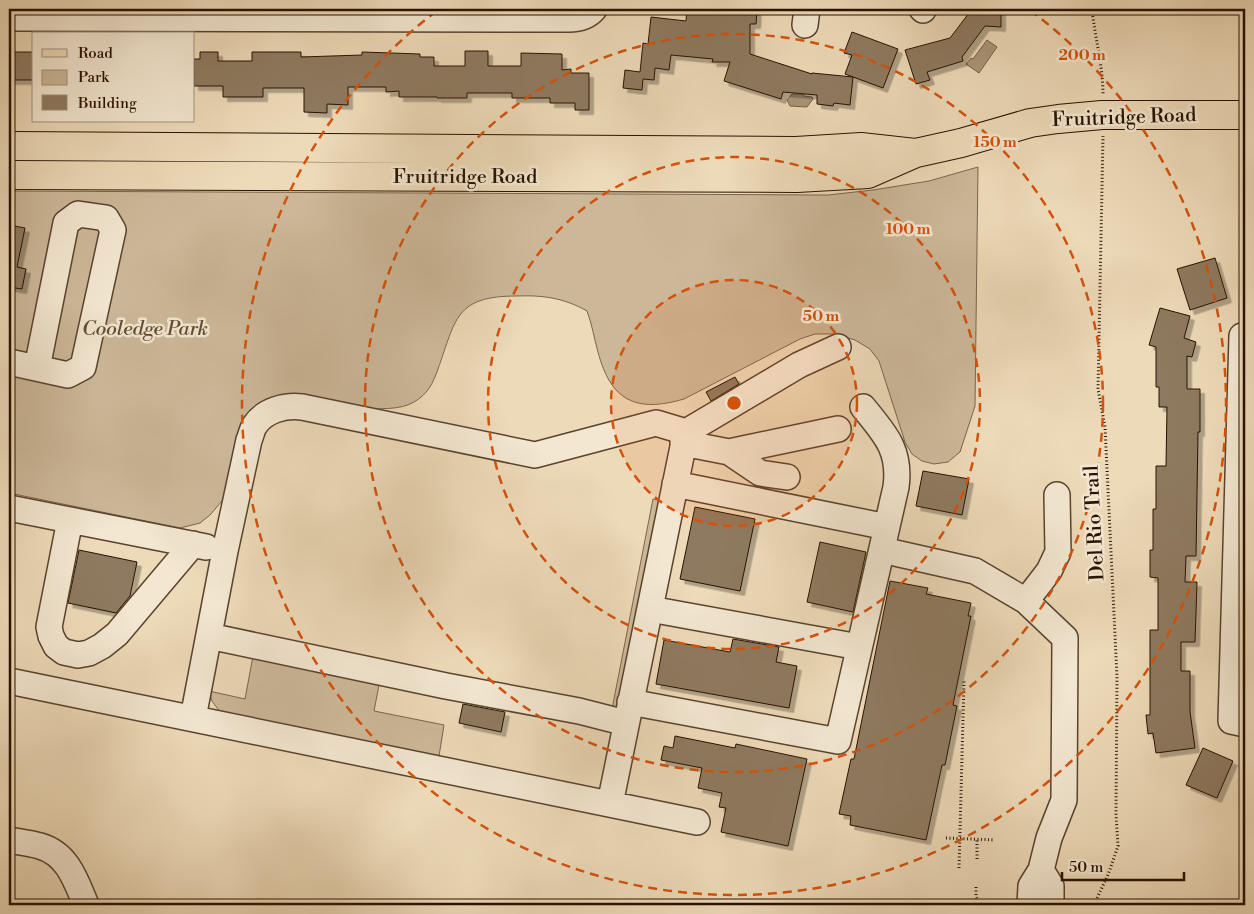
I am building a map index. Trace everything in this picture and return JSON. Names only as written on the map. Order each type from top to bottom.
[{"type":"main road","name":"Fruitridge Road","points":[[9,175],[797,178],[868,174],[916,153],[1030,124],[1077,117],[1102,115],[1245,115]]},
{"type":"main road","name":"Fruitridge Road","points":[[9,146],[786,150],[862,147],[916,153]]},
{"type":"street","points":[[9,18],[577,19],[592,11]]},
{"type":"street","points":[[9,362],[68,375],[83,368],[113,230],[106,218],[78,214],[66,223],[37,368]]},
{"type":"street","points":[[1238,723],[1244,336]]},
{"type":"street","points":[[610,804],[685,438],[799,365],[838,347]]},
{"type":"street","points":[[193,718],[225,551],[249,440],[254,426],[264,416],[274,410],[288,405],[535,456],[656,423],[685,438],[729,452],[760,473],[787,477]]},
{"type":"street","points":[[209,636],[446,686],[579,711],[628,712],[838,741],[898,474],[897,461],[891,444],[863,407]]},
{"type":"street","points":[[729,452],[838,429]]},
{"type":"street","points":[[675,484],[885,538],[975,571],[1026,601],[1065,638],[1064,800],[1049,838],[1040,870],[1031,886],[1030,905]]},
{"type":"street","points":[[1026,601],[1049,570],[1058,552],[1058,495]]},
{"type":"street","points":[[9,508],[225,551]]},
{"type":"street","points":[[70,520],[49,627],[56,646],[64,652],[78,655],[89,653],[102,646],[116,634],[192,544]]},
{"type":"street","points":[[650,608],[859,647]]},
{"type":"street","points":[[9,681],[697,822]]},
{"type":"street","points":[[9,840],[40,846],[64,860],[72,872],[86,905]]},
{"type":"street","points":[[1040,870],[1051,886],[1051,905]]},
{"type":"path","points":[[1092,9],[1102,79],[1102,94]]},
{"type":"path","name":"Del Rio Trail","points":[[1097,905],[1097,898],[1108,875],[1118,846],[1116,815],[1117,676],[1105,427],[1098,389],[1103,136]]},
{"type":"path","points":[[959,868],[964,681]]},
{"type":"path","points":[[946,838],[995,840]]},
{"type":"path","points":[[976,859],[977,839]]},
{"type":"path","points":[[976,887],[976,897],[981,905]]},
{"type":"green space","name":"Cooledge Park","points":[[978,167],[975,406],[960,452],[948,462],[934,464],[922,461],[912,454],[905,442],[879,361],[870,349],[855,340],[835,334],[815,334],[800,339],[684,399],[667,403],[639,403],[628,399],[618,392],[610,382],[603,369],[587,311],[553,298],[517,296],[481,300],[461,314],[449,336],[432,383],[426,392],[414,402],[402,407],[369,409],[283,397],[227,495],[210,515],[200,523],[180,528],[9,493],[9,191],[828,195],[929,181]]},
{"type":"green space","points":[[653,499],[662,501],[620,712],[612,709]]},
{"type":"green space","points":[[253,656],[380,680],[374,711],[444,725],[439,756],[433,761],[220,712],[212,701],[209,691],[245,699]]},
{"type":"shaded area","points":[[987,40],[997,47],[979,73],[966,64],[971,58],[973,59]]},
{"type":"shaded area","points":[[792,94],[803,94],[813,99],[807,107],[790,106],[787,100]]},
{"type":"building","points":[[687,9],[757,9],[756,24],[750,24],[750,54],[812,74],[853,77],[850,105],[834,103],[833,106],[817,104],[817,95],[783,92],[781,99],[724,81],[730,62],[712,62],[713,59],[671,55],[669,70],[655,68],[654,80],[643,79],[642,90],[623,88],[625,70],[640,72],[643,43],[648,44],[651,17],[686,21]]},
{"type":"building","points":[[972,9],[1001,9],[1001,27],[985,26],[962,57],[963,61],[927,72],[930,80],[916,84],[905,50],[950,38]]},
{"type":"building","points":[[852,32],[898,49],[883,88],[845,74],[852,55],[844,53]]},
{"type":"building","points":[[465,51],[488,51],[488,66],[521,66],[521,53],[562,54],[562,70],[571,69],[571,73],[589,73],[589,110],[575,110],[575,103],[550,103],[550,98],[512,98],[512,93],[467,93],[467,98],[399,97],[399,91],[386,92],[386,87],[348,87],[348,105],[327,104],[327,113],[304,112],[304,88],[263,88],[263,97],[223,97],[223,86],[195,86],[195,59],[200,59],[200,52],[218,52],[218,61],[252,61],[252,52],[301,52],[301,57],[362,55],[362,52],[420,54],[420,57],[434,57],[434,66],[465,66]]},
{"type":"building","points":[[9,52],[32,52],[32,80],[9,80]]},
{"type":"building","points":[[9,225],[25,228],[17,267],[26,269],[22,289],[9,287]]},
{"type":"building","points":[[1215,258],[1227,298],[1190,310],[1177,269]]},
{"type":"building","points":[[1160,308],[1190,316],[1184,338],[1196,342],[1192,357],[1187,356],[1187,389],[1200,389],[1200,432],[1198,432],[1196,556],[1186,556],[1185,582],[1197,582],[1195,642],[1181,642],[1181,671],[1190,671],[1190,712],[1195,748],[1156,753],[1153,733],[1148,734],[1146,715],[1150,715],[1150,630],[1158,630],[1158,578],[1150,577],[1150,550],[1153,550],[1153,509],[1156,509],[1156,466],[1166,466],[1167,407],[1159,407],[1159,387],[1156,387],[1156,347],[1149,345]]},
{"type":"building","points":[[735,377],[739,384],[711,401],[706,392]]},
{"type":"building","points":[[923,471],[969,479],[962,515],[916,506]]},
{"type":"building","points":[[695,507],[755,519],[740,591],[680,579]]},
{"type":"building","points":[[820,542],[866,552],[853,612],[807,602]]},
{"type":"building","points":[[79,550],[137,562],[130,596],[116,613],[68,603]]},
{"type":"building","points":[[890,581],[928,588],[926,594],[971,603],[968,616],[971,616],[953,705],[957,706],[945,765],[942,765],[926,840],[850,825],[851,816],[839,814],[851,759],[854,759]]},
{"type":"building","points":[[733,639],[779,647],[776,662],[797,666],[789,708],[656,684],[664,640],[730,652]]},
{"type":"building","points":[[463,704],[505,712],[501,732],[459,723]]},
{"type":"building","points":[[675,736],[735,748],[736,744],[807,759],[788,846],[721,832],[726,808],[719,807],[722,793],[698,788],[702,768],[661,760],[664,746],[673,748]]},
{"type":"building","points":[[1203,748],[1233,761],[1217,798],[1186,785]]}]
